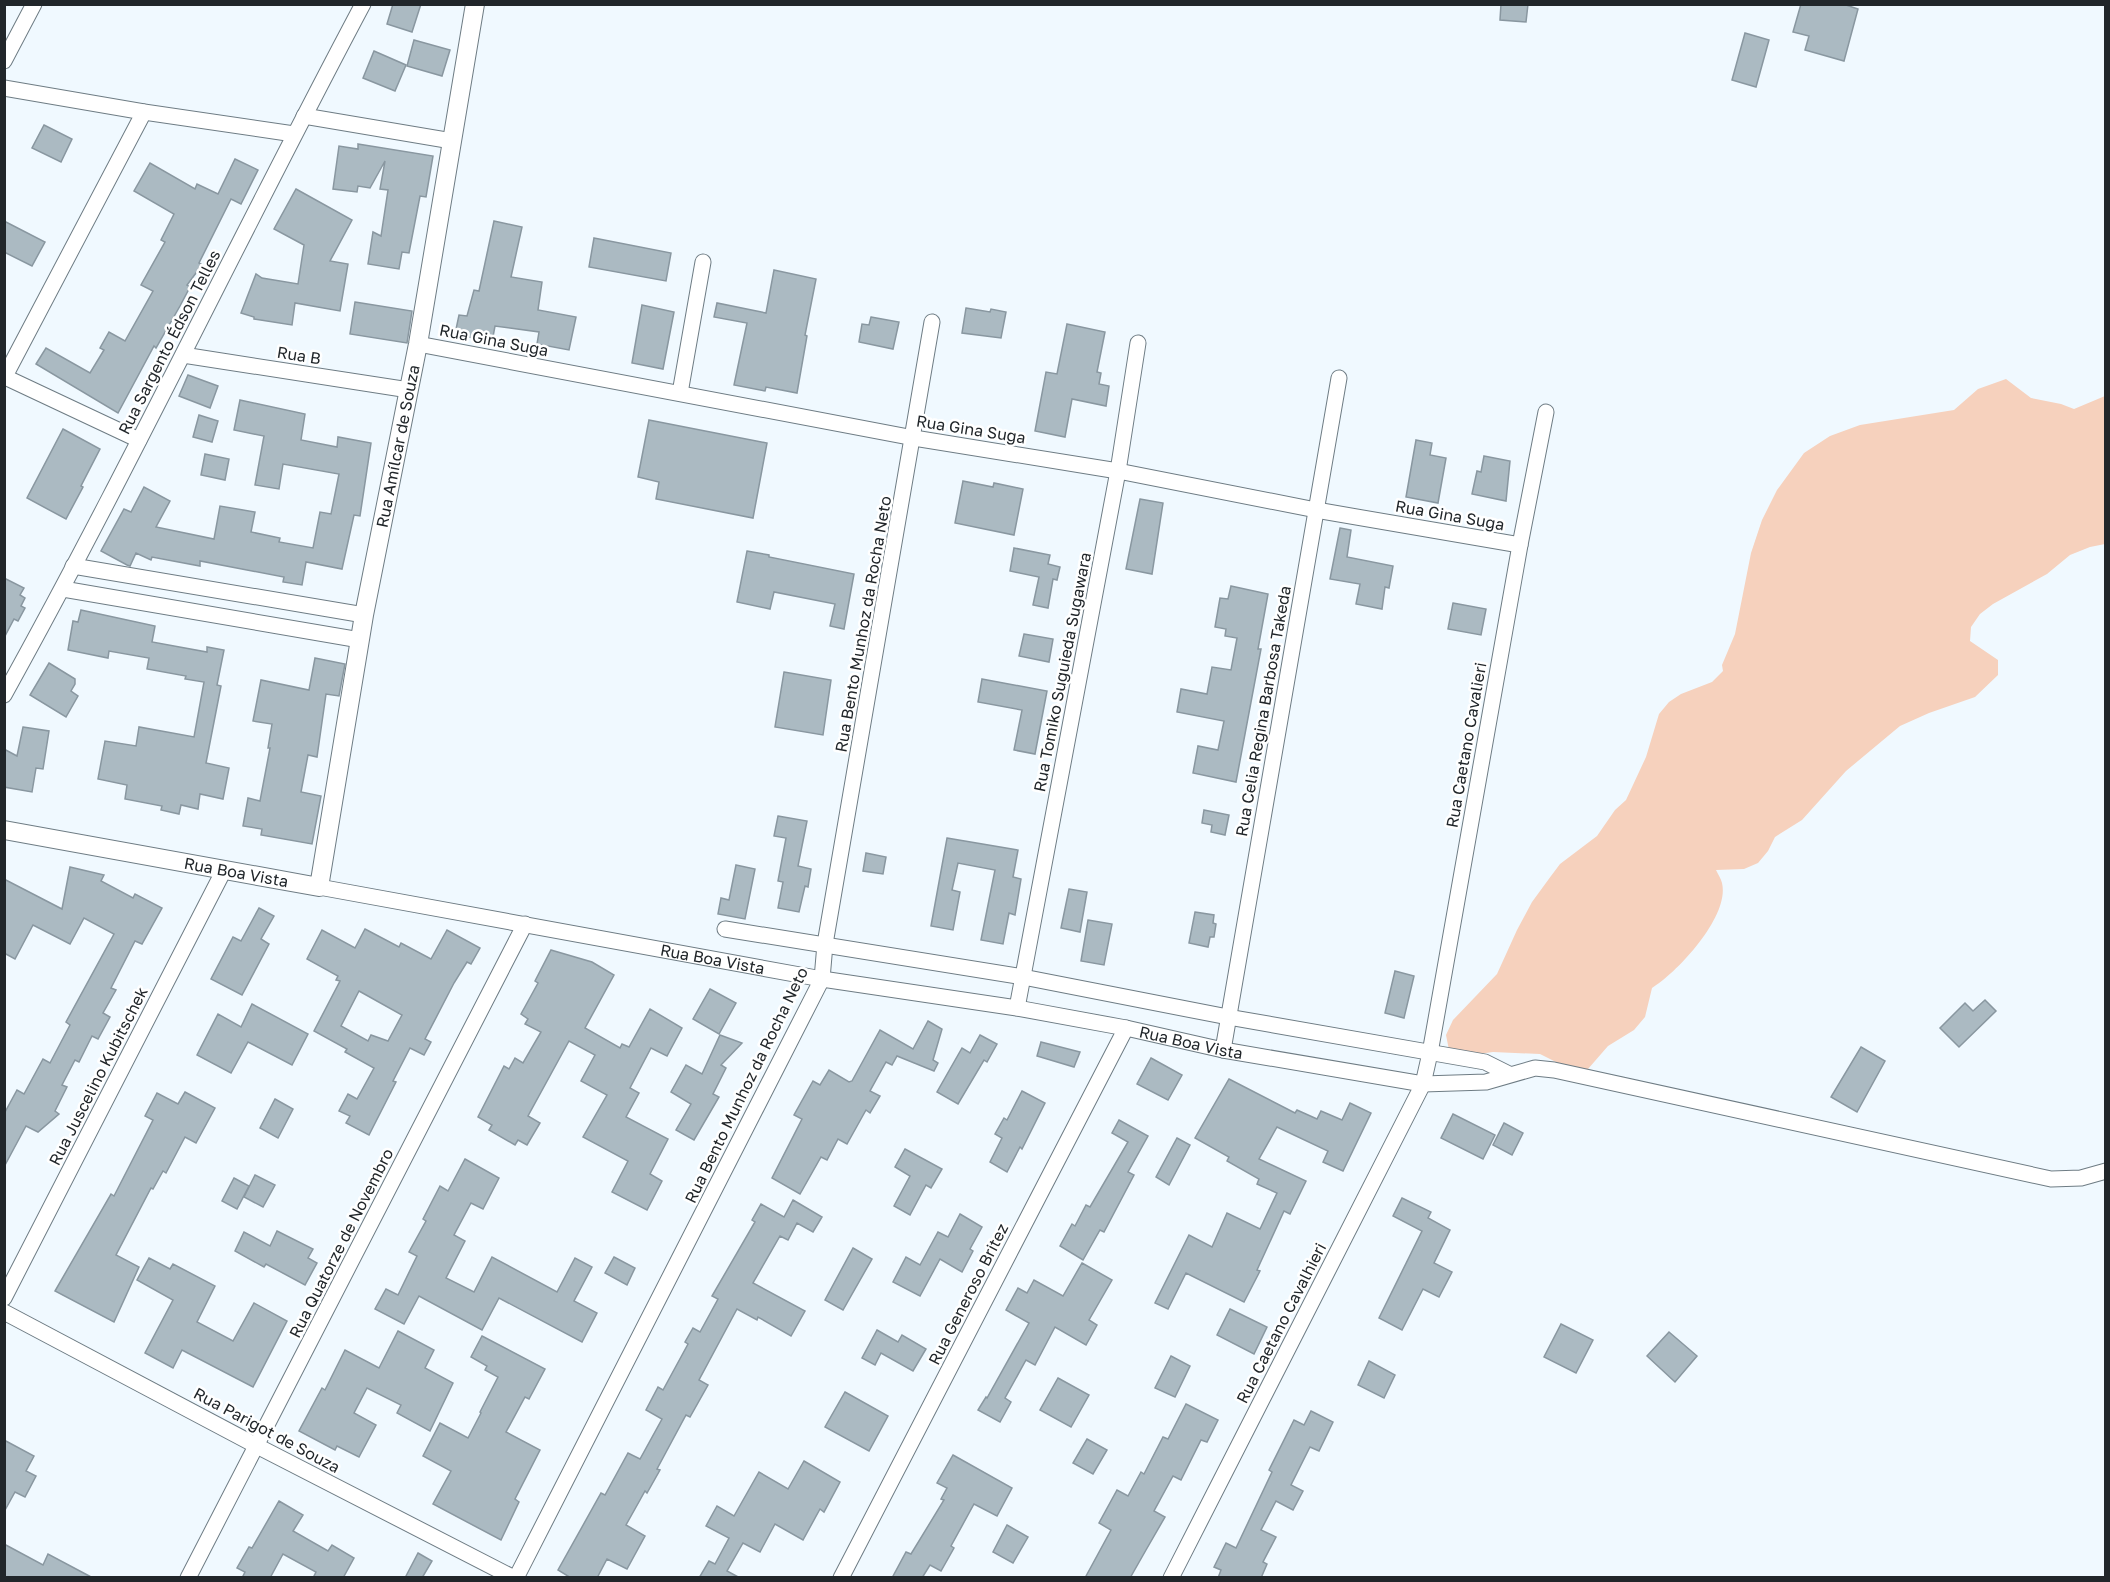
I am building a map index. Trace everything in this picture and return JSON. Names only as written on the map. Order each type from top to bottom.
[{"type":"street","points":[[4,61],[34,4]]},
{"type":"street","name":"Rua Sargento Édson Telles","points":[[4,695],[63,589],[294,134],[363,4]]},
{"type":"street","name":"Rua Amílcar de Souza","points":[[319,887],[364,615],[418,344],[475,4]]},
{"type":"street","points":[[4,88],[294,134]]},
{"type":"street","points":[[139,440],[5,377],[144,112]]},
{"type":"street","points":[[304,116],[452,141]]},
{"type":"street","points":[[680,393],[703,262]]},
{"type":"street","name":"Rua Bento Munhoz da Rocha Neto","points":[[515,1578],[822,979],[825,944],[914,438],[932,321]]},
{"type":"street","name":"Rua Tomiko Suguieda Sugawara","points":[[1017,1008],[1118,471],[1138,343]]},
{"type":"street","name":"Rua Gina Suga","points":[[418,344],[914,438],[1118,471],[1316,510],[1520,545]]},
{"type":"street","name":"Rua B","points":[[183,355],[409,390]]},
{"type":"street","name":"Rua Celia Regina Barbosa Takeda","points":[[1223,1050],[1339,378]]},
{"type":"street","name":"Rua Caetano Cavalieri","points":[[1423,1084],[1546,412]]},
{"type":"street","points":[[74,566],[364,615]]},
{"type":"street","points":[[63,589],[360,640]]},
{"type":"street","points":[[236,619],[239,595]]},
{"type":"street","name":"Rua Boa Vista","points":[[4,830],[822,979],[1017,1008],[1126,1028],[1223,1050],[1423,1084],[1486,1082],[1535,1068],[1554,1070],[2051,1179],[2081,1178],[2106,1171]]},
{"type":"street","name":"Rua Juscelino Kubitschek","points":[[4,1298],[224,870]]},
{"type":"street","name":"Rua Quatorze de Novembro","points":[[188,1578],[525,924]]},
{"type":"street","name":"Rua Boa Vista","points":[[725,929],[1023,977],[1228,1017],[1485,1062],[1509,1074]]},
{"type":"street","name":"Rua Generoso Britez","points":[[841,1578],[1126,1028]]},
{"type":"street","name":"Rua Caetano Cavalhieri","points":[[1171,1578],[1423,1084]]},
{"type":"street","name":"Rua Parigot de Souza","points":[[4,1312],[257,1446],[515,1578]]},
{"type":"shaded area","points":[[2006,379],[2031,398],[2074,409],[2105,396],[2105,544],[2070,555],[2047,574],[1993,604],[1980,614],[1971,627],[1970,641],[1998,660],[1998,675],[1975,697],[1900,726],[1846,771],[1802,820],[1775,837],[1768,851],[1758,863],[1744,869],[1716,870],[1722,883],[1722,896],[1710,927],[1688,956],[1652,988],[1645,1017],[1634,1030],[1608,1046],[1588,1069],[1574,1071],[1540,1054],[1493,1052],[1464,1056],[1449,1050],[1446,1035],[1453,1020],[1497,974],[1532,902],[1560,864],[1597,836],[1615,810],[1626,800],[1646,757],[1659,714],[1669,702],[1681,694],[1712,682],[1723,671],[1722,665],[1735,634],[1751,553],[1762,520],[1777,490],[1804,453],[1830,436],[1860,425],[1954,410],[1978,389]]},
{"type":"building","points":[[393,4],[421,4],[412,32],[387,24]]},
{"type":"building","points":[[1501,4],[1528,4],[1526,22],[1500,20]]},
{"type":"building","points":[[1801,4],[1843,4],[1858,9],[1844,61],[1805,50],[1809,36],[1793,32]]},
{"type":"building","points":[[1745,33],[1769,40],[1756,87],[1732,80]]},
{"type":"building","points":[[414,40],[450,50],[442,76],[407,66]]},
{"type":"building","points":[[374,51],[406,65],[395,91],[363,78]]},
{"type":"building","points":[[44,125],[72,139],[61,162],[32,148]]},
{"type":"building","points":[[358,144],[433,156],[426,197],[420,196],[409,253],[402,252],[399,269],[368,264],[373,232],[381,236],[388,190],[380,189],[385,161],[370,188],[358,186],[357,192],[333,189],[339,146],[358,149]]},
{"type":"building","points":[[235,159],[258,170],[241,204],[231,199],[199,263],[201,264],[187,285],[190,287],[180,306],[156,348],[154,346],[118,413],[36,364],[46,348],[90,373],[104,350],[100,348],[109,332],[125,341],[153,291],[141,285],[165,242],[161,240],[174,214],[134,191],[150,163],[195,189],[197,184],[218,194]]},
{"type":"building","points":[[296,189],[352,220],[330,261],[348,264],[340,311],[295,303],[292,325],[254,319],[254,317],[241,313],[256,274],[262,278],[298,284],[304,245],[274,229]]},
{"type":"building","points":[[4,221],[45,242],[32,266],[4,252]]},
{"type":"building","points":[[494,221],[522,227],[511,277],[542,282],[538,310],[576,317],[569,350],[537,344],[539,332],[495,326],[492,342],[455,334],[459,315],[467,316],[474,290],[479,291]]},
{"type":"building","points":[[594,238],[671,253],[666,281],[589,267]]},
{"type":"building","points":[[774,270],[816,279],[797,393],[766,387],[765,391],[734,385],[747,323],[714,317],[717,303],[766,313]]},
{"type":"building","points":[[355,302],[412,311],[407,343],[350,334]]},
{"type":"building","points":[[642,305],[674,312],[663,369],[632,363]]},
{"type":"building","points":[[966,308],[1006,312],[1001,338],[962,333]]},
{"type":"building","points":[[871,317],[899,322],[893,349],[859,342],[862,324],[869,325]]},
{"type":"building","points":[[1067,324],[1105,332],[1097,372],[1101,373],[1099,384],[1109,386],[1106,406],[1072,399],[1065,437],[1035,431],[1046,372],[1057,374]]},
{"type":"building","points":[[188,375],[218,386],[210,408],[179,396]]},
{"type":"building","points":[[240,400],[305,414],[301,440],[337,447],[338,437],[371,443],[360,516],[354,515],[342,569],[306,562],[302,585],[283,582],[284,577],[200,561],[200,566],[152,557],[151,560],[136,553],[130,566],[101,551],[124,509],[131,512],[144,487],[170,501],[156,527],[214,539],[220,506],[255,512],[251,532],[280,538],[279,542],[313,548],[320,512],[331,514],[339,474],[283,464],[279,489],[255,485],[264,436],[234,430]]},
{"type":"building","points":[[199,415],[218,421],[212,442],[193,437]]},
{"type":"building","points":[[649,420],[767,443],[753,518],[656,499],[659,482],[638,477]]},
{"type":"building","points":[[63,429],[100,449],[66,519],[27,498]]},
{"type":"building","points":[[1416,440],[1432,443],[1430,455],[1446,458],[1438,503],[1406,497]]},
{"type":"building","points":[[205,454],[229,459],[225,480],[201,475]]},
{"type":"building","points":[[1484,456],[1510,461],[1506,501],[1472,494],[1477,471],[1481,472]]},
{"type":"building","points":[[963,481],[993,487],[994,483],[1023,489],[1014,535],[955,523]]},
{"type":"building","points":[[1140,499],[1163,503],[1152,574],[1126,569]]},
{"type":"building","points":[[1340,528],[1351,530],[1347,557],[1393,566],[1389,588],[1385,587],[1382,609],[1356,604],[1360,584],[1330,579]]},
{"type":"building","points":[[1014,548],[1050,555],[1048,564],[1060,567],[1057,580],[1053,579],[1048,608],[1033,605],[1039,577],[1010,571]]},
{"type":"building","points":[[747,551],[854,574],[844,629],[830,626],[835,604],[774,592],[770,609],[737,602]]},
{"type":"building","points":[[4,578],[24,588],[20,595],[25,598],[21,606],[25,608],[18,621],[14,619],[4,638]]},
{"type":"building","points":[[1231,586],[1268,594],[1258,649],[1261,649],[1236,782],[1193,773],[1198,746],[1218,750],[1224,721],[1177,712],[1181,689],[1207,694],[1212,667],[1231,670],[1237,638],[1225,636],[1226,629],[1215,627],[1220,598],[1228,599]]},
{"type":"building","points":[[1453,603],[1486,609],[1481,635],[1448,629]]},
{"type":"building","points":[[81,610],[155,626],[152,642],[207,652],[207,647],[224,650],[217,685],[221,686],[206,763],[229,768],[223,799],[200,794],[198,809],[181,805],[179,814],[161,810],[162,806],[125,799],[127,785],[98,779],[105,741],[136,746],[139,727],[194,737],[204,682],[185,679],[186,676],[147,669],[149,658],[109,651],[108,658],[68,650],[73,621],[78,622]]},
{"type":"building","points":[[1024,634],[1053,639],[1049,662],[1019,656]]},
{"type":"building","points":[[315,658],[345,664],[339,696],[326,694],[317,757],[308,755],[301,792],[321,796],[312,844],[261,835],[262,829],[243,826],[248,798],[260,801],[270,748],[268,748],[272,724],[253,721],[261,680],[309,690]]},
{"type":"building","points":[[49,663],[75,679],[71,691],[78,696],[66,717],[30,695]]},
{"type":"building","points":[[784,672],[831,680],[823,735],[775,727]]},
{"type":"building","points":[[982,679],[1047,691],[1035,754],[1014,750],[1022,710],[978,702]]},
{"type":"building","points":[[23,727],[49,731],[43,769],[36,768],[32,792],[4,787],[4,749],[17,756]]},
{"type":"building","points":[[1204,810],[1229,815],[1225,835],[1211,832],[1212,825],[1202,823]]},
{"type":"building","points":[[778,816],[807,821],[798,866],[811,869],[808,887],[805,886],[799,912],[778,908],[783,882],[778,881],[786,838],[774,836]]},
{"type":"building","points":[[947,838],[1018,850],[1013,877],[1021,879],[1015,915],[1009,913],[1003,944],[981,940],[995,870],[958,863],[952,890],[960,892],[953,930],[931,926]]},
{"type":"building","points":[[866,853],[886,857],[883,874],[863,871]]},
{"type":"building","points":[[736,865],[755,869],[745,919],[718,914],[721,898],[729,900]]},
{"type":"building","points":[[70,867],[104,875],[101,881],[133,898],[135,894],[162,908],[142,944],[135,941],[111,988],[116,990],[103,1013],[110,1017],[98,1039],[92,1036],[79,1062],[75,1060],[62,1085],[67,1087],[55,1111],[59,1114],[38,1132],[26,1126],[4,1167],[4,1114],[17,1090],[24,1094],[43,1059],[50,1063],[70,1025],[66,1022],[114,934],[84,918],[70,944],[33,925],[15,959],[4,953],[4,879],[62,909]]},
{"type":"building","points":[[1069,889],[1087,892],[1080,932],[1061,928]]},
{"type":"building","points":[[259,908],[274,916],[261,939],[269,944],[242,995],[211,979],[233,937],[241,941]]},
{"type":"building","points":[[1195,912],[1214,915],[1213,923],[1216,924],[1214,937],[1210,937],[1208,947],[1189,943]]},
{"type":"building","points":[[1088,920],[1112,924],[1104,965],[1081,961]]},
{"type":"building","points":[[365,929],[399,947],[401,943],[431,959],[447,930],[480,948],[471,964],[467,962],[454,983],[425,1039],[431,1042],[424,1055],[410,1048],[393,1081],[396,1082],[369,1135],[346,1123],[350,1116],[339,1111],[348,1094],[357,1099],[374,1068],[345,1052],[347,1049],[314,1031],[340,981],[336,980],[338,976],[307,959],[322,930],[355,948]],"holes":[[[359,991],[402,1015],[388,1041],[371,1035],[368,1041],[341,1026]]]},
{"type":"building","points":[[551,950],[592,962],[614,975],[585,1028],[620,1048],[622,1044],[629,1047],[650,1009],[682,1028],[667,1056],[651,1048],[630,1088],[639,1093],[626,1117],[668,1139],[650,1174],[662,1181],[647,1210],[612,1192],[628,1161],[583,1137],[607,1095],[581,1081],[595,1055],[569,1041],[528,1116],[540,1123],[527,1145],[518,1140],[515,1145],[489,1130],[492,1125],[478,1117],[504,1066],[509,1069],[515,1058],[523,1063],[541,1032],[525,1024],[528,1019],[521,1014],[538,983],[535,981]]},
{"type":"building","points":[[1395,971],[1414,976],[1404,1018],[1385,1013]]},
{"type":"building","points":[[710,989],[736,1003],[719,1034],[693,1019]]},
{"type":"building","points":[[1985,1000],[1996,1011],[1959,1047],[1940,1028],[1965,1003],[1973,1011]]},
{"type":"building","points":[[252,1004],[308,1034],[292,1065],[248,1042],[231,1073],[197,1055],[218,1014],[241,1027]]},
{"type":"building","points":[[928,1021],[942,1029],[933,1060],[938,1063],[934,1071],[897,1056],[892,1065],[886,1062],[870,1091],[880,1096],[870,1113],[866,1110],[847,1144],[838,1139],[827,1160],[821,1157],[800,1194],[772,1178],[802,1119],[794,1115],[813,1081],[820,1085],[829,1070],[849,1082],[852,1081],[880,1030],[913,1049]]},
{"type":"building","points":[[720,1035],[742,1043],[721,1065],[726,1068],[713,1094],[719,1097],[694,1140],[676,1130],[691,1104],[671,1092],[686,1065],[702,1074]]},
{"type":"building","points":[[980,1035],[997,1044],[987,1062],[984,1060],[958,1104],[937,1092],[962,1048],[970,1053]]},
{"type":"building","points":[[1041,1042],[1080,1052],[1074,1067],[1037,1056]]},
{"type":"building","points":[[1861,1047],[1885,1061],[1857,1112],[1831,1097]]},
{"type":"building","points":[[1151,1058],[1182,1075],[1168,1100],[1137,1084]]},
{"type":"building","points":[[1229,1079],[1295,1113],[1297,1110],[1317,1119],[1321,1111],[1342,1120],[1350,1103],[1371,1113],[1343,1171],[1323,1162],[1328,1151],[1277,1127],[1259,1159],[1306,1181],[1290,1214],[1284,1211],[1257,1270],[1260,1271],[1244,1302],[1186,1273],[1168,1309],[1155,1303],[1189,1235],[1212,1247],[1227,1213],[1260,1229],[1277,1193],[1257,1184],[1259,1179],[1227,1161],[1229,1157],[1195,1138]]},
{"type":"building","points":[[1022,1091],[1045,1103],[1022,1149],[1020,1147],[1007,1172],[990,1162],[1002,1138],[995,1134],[1004,1118],[1007,1120]]},
{"type":"building","points":[[185,1092],[215,1108],[196,1143],[185,1137],[166,1173],[163,1171],[153,1189],[151,1188],[116,1255],[139,1267],[114,1322],[55,1291],[111,1194],[114,1196],[153,1120],[145,1116],[157,1093],[178,1104]]},
{"type":"building","points":[[275,1099],[293,1109],[278,1138],[260,1128]]},
{"type":"building","points":[[1453,1114],[1495,1135],[1483,1159],[1441,1138]]},
{"type":"building","points":[[1119,1120],[1148,1136],[1128,1172],[1134,1175],[1104,1232],[1100,1230],[1083,1260],[1060,1246],[1072,1224],[1075,1226],[1086,1205],[1090,1207],[1128,1142],[1112,1133]]},
{"type":"building","points":[[1504,1123],[1523,1133],[1512,1155],[1493,1145]]},
{"type":"building","points":[[1177,1138],[1190,1145],[1169,1185],[1156,1177]]},
{"type":"building","points":[[905,1149],[942,1169],[931,1188],[926,1185],[910,1215],[894,1206],[910,1176],[895,1167]]},
{"type":"building","points":[[465,1159],[499,1178],[483,1209],[471,1203],[454,1235],[465,1241],[446,1278],[474,1292],[492,1257],[557,1292],[575,1258],[592,1267],[574,1301],[597,1313],[582,1342],[499,1298],[482,1330],[419,1296],[404,1324],[375,1309],[386,1289],[398,1295],[417,1256],[409,1252],[426,1221],[423,1219],[440,1186],[448,1191]]},
{"type":"building","points":[[255,1175],[275,1185],[263,1207],[244,1197]]},
{"type":"building","points":[[234,1178],[249,1186],[237,1209],[222,1201]]},
{"type":"building","points":[[1402,1198],[1431,1212],[1428,1218],[1450,1230],[1434,1263],[1452,1272],[1439,1297],[1423,1289],[1402,1330],[1379,1318],[1422,1231],[1393,1216]]},
{"type":"building","points":[[793,1200],[822,1217],[813,1232],[797,1223],[788,1240],[780,1236],[753,1283],[805,1311],[791,1336],[758,1317],[757,1320],[737,1309],[699,1380],[708,1385],[690,1417],[686,1415],[657,1469],[660,1470],[626,1525],[645,1536],[627,1569],[607,1559],[597,1578],[571,1578],[558,1570],[601,1493],[605,1495],[628,1453],[640,1459],[662,1419],[646,1410],[658,1387],[663,1390],[688,1344],[685,1342],[693,1328],[700,1332],[718,1299],[712,1296],[755,1222],[752,1220],[761,1204],[784,1217]]},
{"type":"building","points":[[960,1214],[982,1227],[970,1249],[973,1251],[962,1272],[940,1259],[920,1296],[893,1282],[906,1257],[920,1265],[938,1232],[948,1237]]},
{"type":"building","points":[[277,1231],[313,1249],[308,1258],[317,1263],[305,1285],[266,1264],[264,1267],[235,1251],[244,1232],[270,1246]]},
{"type":"building","points":[[853,1248],[872,1259],[843,1310],[825,1300]]},
{"type":"building","points":[[614,1257],[635,1268],[627,1285],[605,1273]]},
{"type":"building","points":[[149,1258],[170,1269],[173,1264],[215,1286],[197,1322],[233,1341],[254,1303],[287,1321],[253,1387],[182,1350],[173,1368],[145,1353],[173,1300],[137,1280]]},
{"type":"building","points":[[1082,1263],[1112,1280],[1089,1320],[1097,1325],[1086,1345],[1055,1327],[1035,1365],[1026,1360],[1005,1398],[1011,1402],[1000,1422],[978,1410],[1029,1323],[1006,1310],[1018,1288],[1027,1293],[1034,1280],[1063,1296]]},
{"type":"building","points":[[1230,1309],[1267,1327],[1254,1354],[1217,1335]]},
{"type":"building","points":[[1561,1324],[1593,1340],[1576,1373],[1544,1357]]},
{"type":"building","points":[[877,1330],[898,1342],[902,1335],[926,1349],[913,1371],[881,1353],[875,1365],[862,1358]]},
{"type":"building","points":[[398,1331],[434,1350],[425,1368],[453,1383],[430,1431],[397,1413],[401,1405],[367,1388],[354,1413],[376,1425],[359,1457],[337,1446],[335,1450],[299,1431],[322,1388],[325,1390],[345,1350],[379,1368]]},
{"type":"building","points":[[1669,1332],[1697,1356],[1675,1382],[1647,1356]]},
{"type":"building","points":[[482,1336],[545,1369],[529,1399],[525,1397],[506,1432],[540,1450],[515,1499],[519,1502],[501,1540],[433,1504],[451,1471],[423,1456],[440,1423],[468,1438],[481,1413],[498,1377],[485,1370],[487,1366],[471,1357]]},
{"type":"building","points":[[1171,1356],[1190,1366],[1175,1397],[1155,1388]]},
{"type":"building","points":[[1369,1361],[1395,1375],[1384,1398],[1358,1385]]},
{"type":"building","points":[[1058,1378],[1089,1395],[1071,1427],[1040,1410]]},
{"type":"building","points":[[845,1392],[888,1416],[869,1451],[825,1427]]},
{"type":"building","points":[[1186,1404],[1218,1420],[1207,1442],[1201,1440],[1181,1480],[1173,1476],[1154,1511],[1165,1517],[1130,1578],[1085,1578],[1111,1530],[1099,1523],[1117,1490],[1128,1496],[1141,1472],[1144,1474],[1163,1437],[1168,1439]]},
{"type":"building","points":[[1311,1411],[1333,1422],[1319,1451],[1310,1447],[1291,1485],[1303,1491],[1293,1510],[1276,1501],[1261,1530],[1276,1537],[1263,1562],[1267,1564],[1261,1578],[1218,1578],[1221,1570],[1214,1567],[1226,1543],[1236,1548],[1272,1472],[1269,1470],[1294,1420],[1304,1425]]},
{"type":"building","points":[[1087,1439],[1107,1450],[1093,1474],[1073,1463]]},
{"type":"building","points":[[4,1440],[34,1456],[26,1471],[36,1476],[25,1497],[15,1492],[4,1512]]},
{"type":"building","points":[[953,1455],[1012,1488],[997,1516],[974,1504],[951,1546],[954,1548],[941,1571],[930,1565],[922,1578],[892,1578],[906,1552],[911,1554],[944,1500],[941,1499],[947,1488],[937,1483]]},
{"type":"building","points":[[804,1461],[840,1482],[824,1512],[820,1509],[803,1540],[775,1524],[760,1552],[743,1543],[727,1571],[740,1578],[699,1578],[709,1561],[715,1564],[729,1538],[706,1526],[717,1506],[734,1516],[759,1472],[788,1489]]},
{"type":"building","points":[[279,1501],[303,1515],[293,1531],[328,1551],[332,1545],[354,1558],[343,1578],[313,1578],[316,1572],[283,1554],[270,1578],[242,1578],[245,1572],[237,1568],[249,1547],[252,1548]]},
{"type":"building","points":[[1007,1525],[1028,1537],[1013,1563],[993,1552]]},
{"type":"building","points":[[4,1544],[43,1565],[48,1554],[93,1578],[4,1578]]},
{"type":"building","points":[[418,1553],[432,1561],[422,1578],[405,1578]]}]
